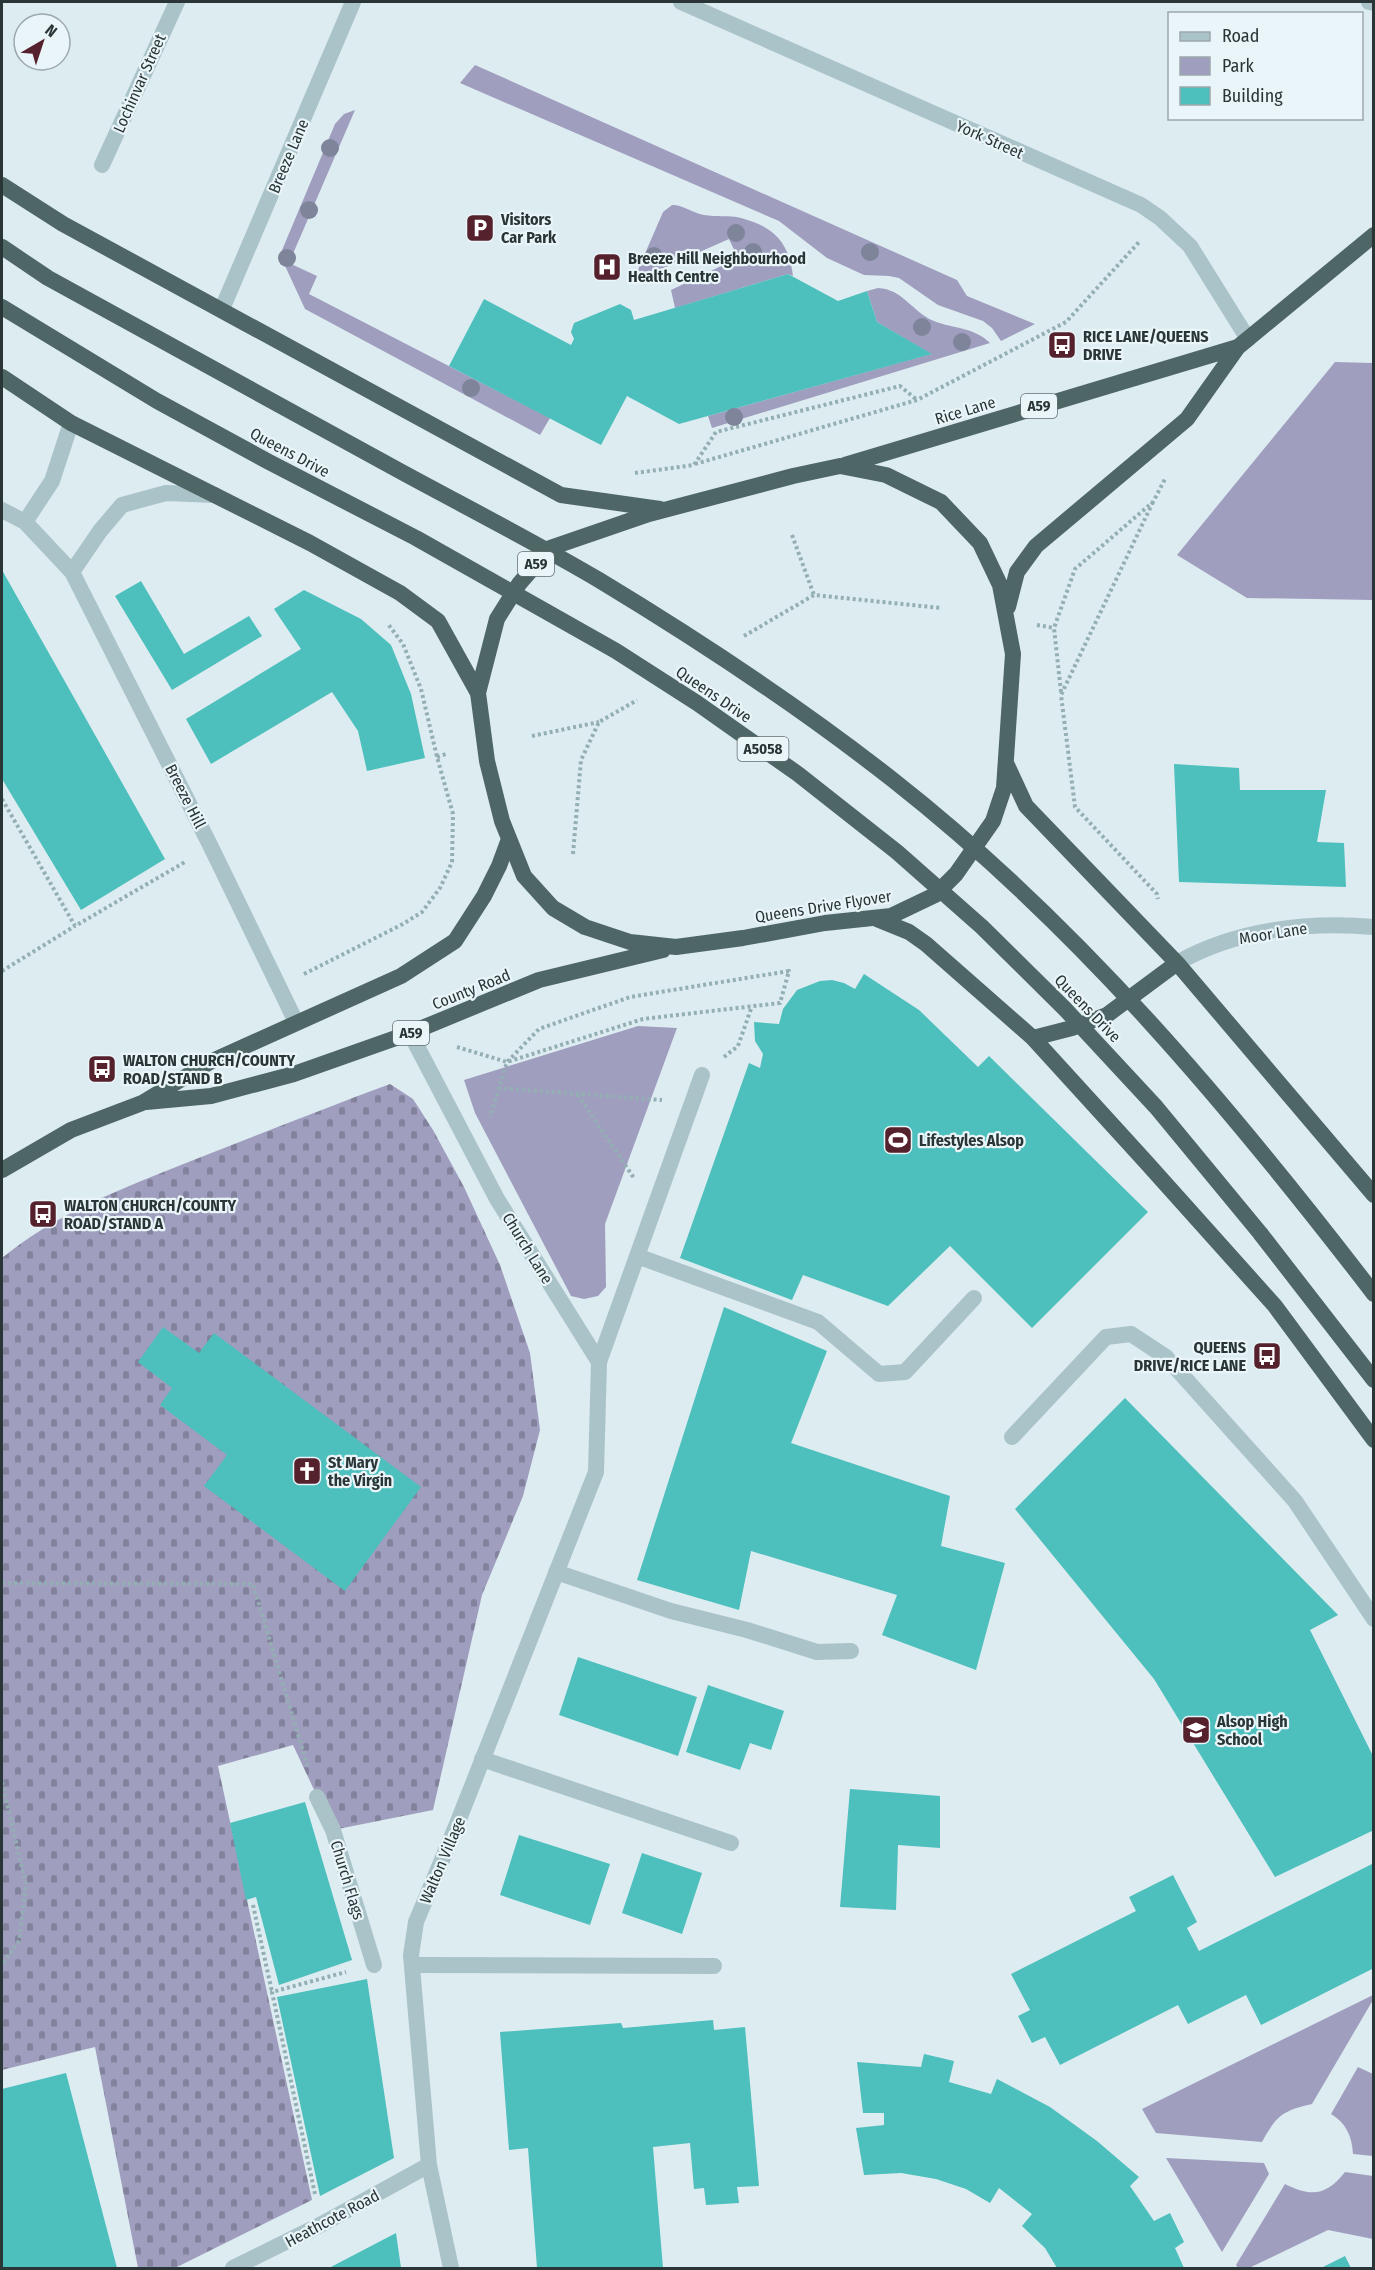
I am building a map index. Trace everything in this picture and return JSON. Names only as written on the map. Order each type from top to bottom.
[{"type":"highway","points":[[2,185],[63,225],[222,309],[561,495],[667,509]]},
{"type":"highway","name":"Rice Lane","points":[[1007,612],[1017,573],[1036,546],[1187,419],[1243,343],[1374,235]]},
{"type":"highway","name":"Queens Drive","points":[[2,247],[48,278],[596,579],[777,695],[896,782],[988,861],[1078,945],[1158,1031],[1233,1117],[1374,1294]]},
{"type":"highway","name":"Queens Drive","points":[[2,307],[157,401],[416,538],[616,651],[697,703],[798,774],[897,852],[982,927],[1065,1009],[1156,1107],[1260,1233],[1374,1380]]},
{"type":"highway","name":"Rice Lane","points":[[840,466],[1243,343]]},
{"type":"highway","points":[[2,377],[71,423],[219,495],[400,593],[438,621],[478,693]]},
{"type":"highway","name":"Queens Drive Flyover","points":[[840,466],[886,475],[941,502],[980,543],[1000,585],[1007,612],[1013,654],[1004,788],[993,821],[956,874],[935,896],[891,916],[676,947],[630,942],[585,927],[553,908],[524,876],[502,821],[487,761],[478,693],[497,619],[519,584],[550,548],[667,509],[840,466]]},
{"type":"highway","points":[[1006,762],[1026,806],[1177,963],[1374,1195]]},
{"type":"highway","name":"County Road","points":[[2,1170],[71,1130],[142,1103],[210,1062],[401,976],[455,941],[484,896],[509,839]]},
{"type":"highway","points":[[873,918],[909,932],[926,944],[1033,1038],[1275,1306],[1374,1440]]},
{"type":"highway","name":"County Road","points":[[142,1103],[211,1096],[294,1074],[410,1033],[539,980],[676,947]]},
{"type":"highway","points":[[1033,1038],[1072,1028],[1107,1015],[1177,963]]},
{"type":"street","name":"Lochinvar Street","points":[[102,165],[177,2]]},
{"type":"street","name":"Breeze Lane","points":[[222,309],[353,2]]},
{"type":"street","name":"York Street","points":[[681,2],[1141,205],[1160,218],[1190,246],[1243,343]]},
{"type":"street","points":[[1369,2],[1374,3]]},
{"type":"street","points":[[24,522],[52,481],[71,423]]},
{"type":"street","points":[[72,572],[100,531],[122,505],[166,493],[219,495]]},
{"type":"street","name":"Breeze Hill","points":[[2,510],[24,522],[72,572],[211,847],[296,1022]]},
{"type":"street","name":"Moor Lane","points":[[1177,963],[1216,944],[1286,928],[1374,927]]},
{"type":"street","name":"Church Lane","points":[[410,1033],[497,1199],[599,1362]]},
{"type":"street","points":[[599,1362],[702,1075]]},
{"type":"street","points":[[637,1256],[818,1322],[879,1374],[905,1372],[974,1298]]},
{"type":"street","points":[[1012,1437],[1106,1337],[1131,1334],[1166,1357],[1295,1501],[1374,1619]]},
{"type":"street","name":"Walton Village","points":[[451,2268],[429,2165],[411,1955],[416,1922],[596,1472],[599,1362]]},
{"type":"street","points":[[556,1572],[671,1611],[747,1630],[818,1652],[851,1651]]},
{"type":"street","points":[[482,1759],[731,1843]]},
{"type":"street","name":"Church Flags","points":[[317,1797],[333,1830],[374,1965]]},
{"type":"street","points":[[413,1965],[714,1966]]},
{"type":"street","name":"Heathcote Road","points":[[233,2268],[322,2224],[429,2165]]},
{"type":"path","points":[[628,474],[694,465],[917,400],[1066,322],[1160,218]]},
{"type":"path","points":[[694,465],[716,432],[900,386],[917,400]]},
{"type":"path","points":[[761,445],[763,452]]},
{"type":"path","points":[[1061,694],[1153,502]]},
{"type":"path","points":[[792,535],[814,595],[941,608]]},
{"type":"path","points":[[279,987],[403,924],[422,912],[440,888],[452,862],[453,814],[436,757],[421,689],[403,644],[383,617]]},
{"type":"path","points":[[1037,625],[1054,628],[1075,807],[1157,894],[1160,904]]},
{"type":"path","points":[[532,736],[599,722]]},
{"type":"path","points":[[436,757],[446,754]]},
{"type":"path","points":[[2,799],[75,926]]},
{"type":"path","points":[[2,971],[211,847]]},
{"type":"path","points":[[493,1125],[489,1115],[507,1062],[540,1029],[630,997],[789,971],[780,1003],[643,1019],[507,1062]]},
{"type":"path","points":[[738,1046],[752,1006]]},
{"type":"path","points":[[498,1088],[692,1102]]},
{"type":"path","points":[[578,1094],[654,1209]]},
{"type":"path","points":[[2,1583],[253,1584],[317,1797]]},
{"type":"path","points":[[2,1782],[26,1886],[19,1941],[2,1965]]},
{"type":"path","points":[[253,1905],[322,2224]]},
{"type":"path","points":[[272,1992],[374,1965]]},
{"type":"green space","points":[[475,65],[957,280],[967,296],[1035,324],[1001,341],[992,328],[983,321],[938,305],[899,278],[864,275],[827,258],[779,221],[460,83]]},
{"type":"green space","points":[[355,110],[289,263],[317,276],[309,294],[550,418],[540,435],[305,309],[280,255],[335,124],[344,114]]},
{"type":"green space","points":[[672,205],[704,215],[741,218],[763,226],[784,246],[793,276],[788,274],[675,308],[671,290],[738,258],[729,239],[641,278],[637,272],[663,212]]},
{"type":"green space","points":[[878,288],[894,292],[934,321],[971,331],[990,343],[712,428],[708,416],[931,354],[877,322],[867,291]]},
{"type":"green space","points":[[1335,362],[1373,363],[1373,600],[1247,598],[1177,555]]},
{"type":"green space","points":[[638,1026],[677,1028],[605,1224],[606,1287],[598,1296],[584,1299],[571,1296],[475,1113],[464,1080]]},
{"type":"green space","points":[[390,1084],[413,1099],[433,1130],[464,1187],[500,1265],[530,1353],[540,1430],[523,1496],[482,1595],[433,1810],[333,1830],[293,1745],[218,1766],[312,2200],[175,2268],[138,2268],[95,2047],[2,2070],[2,1258],[46,1227],[92,1202]]},
{"type":"green space","points":[[1373,1995],[1373,2000],[1312,2104],[1294,2109],[1281,2116],[1262,2142],[1156,2133],[1142,2109]]},
{"type":"green space","points":[[1358,2067],[1373,2074],[1373,2156],[1353,2154],[1347,2131],[1331,2114]]},
{"type":"green space","points":[[1166,2158],[1264,2163],[1269,2174],[1222,2252]]},
{"type":"green space","points":[[1345,2172],[1373,2176],[1373,2239],[1328,2230],[1249,2268],[1238,2268],[1236,2265],[1285,2184],[1303,2191],[1318,2192],[1331,2186]]},
{"type":"building","points":[[788,274],[838,301],[867,291],[877,322],[932,354],[679,424],[627,396],[601,445],[449,366],[484,299],[571,345],[574,339],[571,332],[574,323],[620,304],[631,310],[634,320]]},
{"type":"building","points":[[2,570],[165,859],[81,910],[2,779]]},
{"type":"building","points":[[141,581],[184,654],[249,616],[262,636],[172,690],[115,596]]},
{"type":"building","points":[[304,590],[361,619],[391,645],[411,694],[425,758],[367,771],[358,731],[332,692],[211,764],[186,719],[301,649],[274,609]]},
{"type":"building","points":[[1174,764],[1239,768],[1240,790],[1326,790],[1317,842],[1344,843],[1346,887],[1179,882]]},
{"type":"building","name":"Lifestyles Alsop","points":[[864,974],[919,1010],[978,1067],[989,1056],[1148,1212],[1032,1328],[950,1246],[888,1306],[803,1275],[792,1300],[680,1258],[749,1063],[760,1068],[763,1054],[755,1041],[754,1022],[779,1024],[783,1009],[797,990],[820,981],[832,980],[855,989]]},
{"type":"building","points":[[724,1307],[827,1351],[791,1443],[950,1496],[941,1546],[1005,1563],[976,1670],[882,1635],[897,1595],[751,1551],[739,1610],[637,1580]]},
{"type":"building","name":"St Mary the Virgin","points":[[163,1327],[199,1353],[214,1333],[421,1487],[345,1591],[204,1486],[227,1455],[160,1405],[172,1388],[138,1362]]},
{"type":"building","points":[[1125,1398],[1338,1615],[1310,1630],[1374,1758],[1374,1830],[1275,1877],[1154,1679],[1015,1509]]},
{"type":"building","points":[[578,1657],[697,1697],[678,1756],[559,1715]]},
{"type":"building","points":[[708,1685],[784,1711],[771,1750],[750,1743],[740,1770],[686,1752]]},
{"type":"building","points":[[850,1789],[940,1796],[940,1848],[898,1845],[896,1910],[840,1907]]},
{"type":"building","points":[[305,1802],[352,1960],[279,1985],[256,1897],[246,1900],[230,1823]]},
{"type":"building","points":[[519,1835],[610,1864],[590,1925],[500,1895]]},
{"type":"building","points":[[642,1853],[702,1873],[682,1934],[622,1913]]},
{"type":"building","points":[[1374,1863],[1374,1968],[1261,2025],[1246,1995],[1188,2024],[1178,2005],[1060,2065],[1045,2037],[1032,2043],[1018,2016],[1030,2010],[1011,1974],[1136,1911],[1129,1897],[1173,1875],[1197,1922],[1187,1928],[1199,1951]]},
{"type":"building","points":[[367,1979],[394,2158],[320,2196],[277,1997]]},
{"type":"building","points":[[713,2020],[714,2030],[745,2027],[759,2186],[737,2187],[739,2203],[706,2205],[704,2188],[694,2189],[690,2143],[653,2147],[663,2268],[537,2268],[528,2148],[509,2150],[500,2032],[621,2023],[623,2028]]},
{"type":"building","points":[[924,2054],[954,2061],[949,2082],[991,2094],[997,2079],[1050,2107],[1097,2141],[1139,2177],[1130,2186],[1154,2221],[1170,2213],[1184,2242],[1175,2248],[1184,2268],[1057,2268],[1045,2248],[1022,2226],[1032,2214],[999,2188],[990,2203],[966,2189],[936,2179],[901,2173],[864,2175],[856,2128],[884,2125],[884,2113],[863,2113],[857,2062],[921,2067]]},
{"type":"building","points":[[66,2073],[117,2268],[2,2268],[2,2089]]},
{"type":"building","points":[[396,2233],[401,2268],[329,2268]]},
{"type":"building","points":[[1345,2256],[1351,2268],[1321,2268]]},
{"type":"place","name":"Visitors Car Park","points":[[480,228]]},
{"type":"place","name":"Breeze Hill Neighbourhood Health Centre","points":[[607,267]]},
{"type":"place","name":"RICE LANE/QUEENS DRIVE","points":[[1062,345]]},
{"type":"place","name":"WALTON CHURCH/COUNTY ROAD/STAND B","points":[[102,1069]]},
{"type":"place","name":"Lifestyles Alsop","points":[[898,1140]]},
{"type":"place","name":"WALTON CHURCH/COUNTY ROAD/STAND A","points":[[43,1214]]},
{"type":"place","name":"QUEENS DRIVE/RICE LANE","points":[[1267,1356]]},
{"type":"place","name":"St Mary the Virgin","points":[[307,1471]]},
{"type":"place","name":"Alsop High School","points":[[1196,1730]]}]
